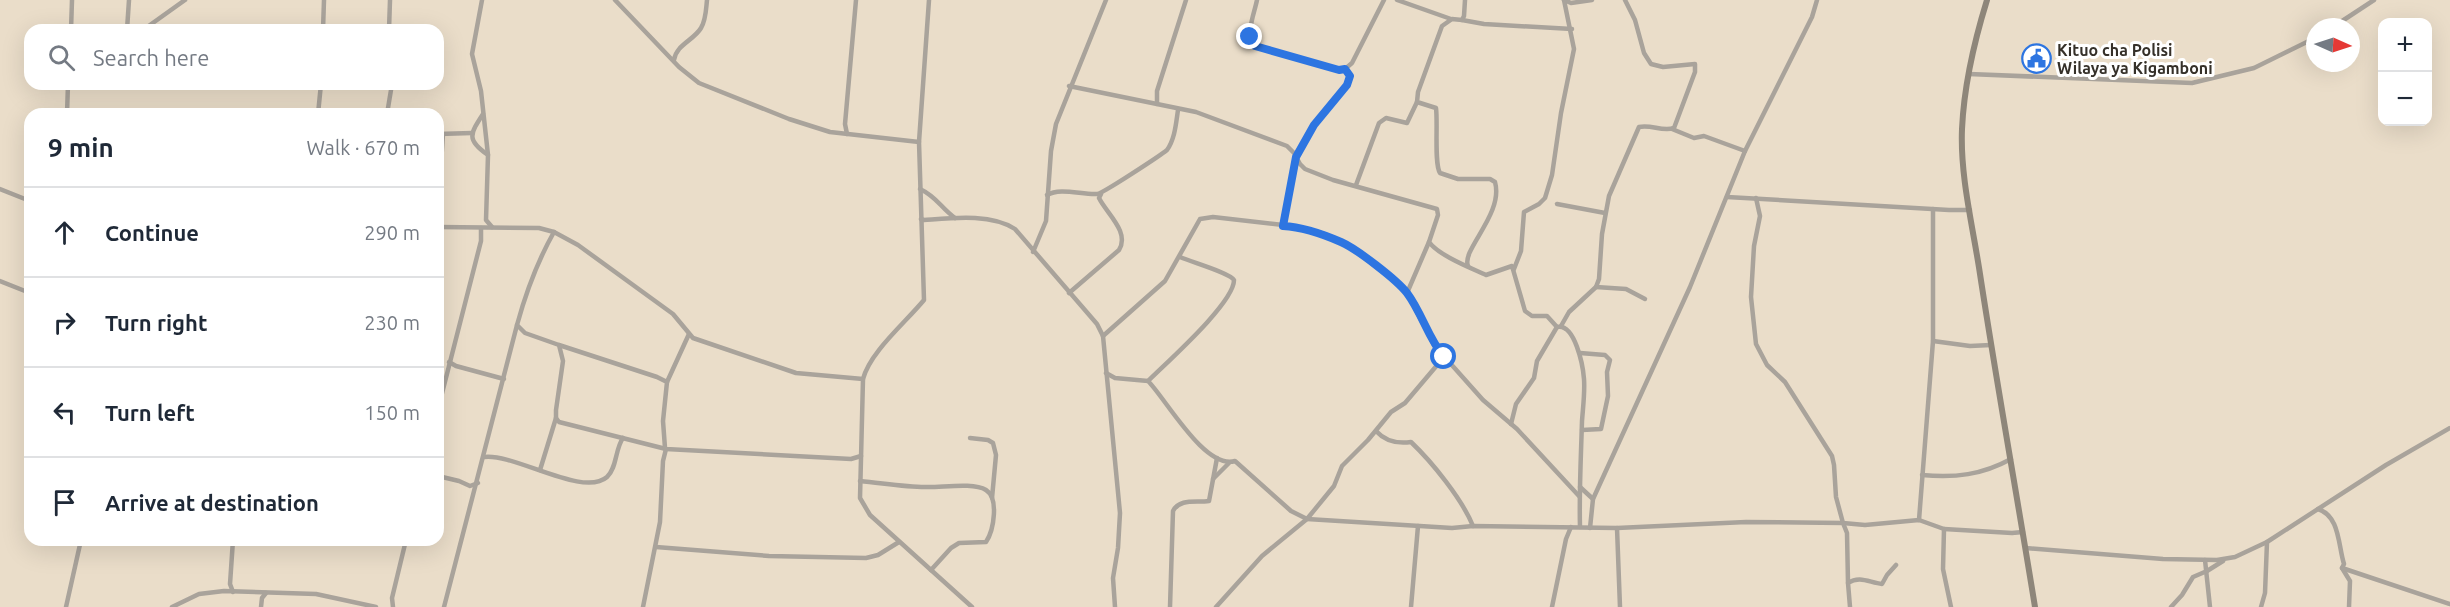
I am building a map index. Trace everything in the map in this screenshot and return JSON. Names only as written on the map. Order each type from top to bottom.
[{"type":"main road","points":[[1988,0],[1973,49],[1962,131],[1970,210],[1990,345],[2036,607]]},
{"type":"street","points":[[71,24],[72,0]]},
{"type":"street","points":[[128,24],[129,0]]},
{"type":"street","points":[[151,24],[185,0]]},
{"type":"street","points":[[323,24],[324,0]]},
{"type":"street","points":[[389,24],[390,0]]},
{"type":"street","points":[[482,0],[472,54],[488,155],[486,220],[492,227]]},
{"type":"street","points":[[615,0],[674,61],[699,83],[789,119],[830,132],[919,142]]},
{"type":"street","points":[[674,61],[677,51],[701,28],[705,18],[707,0]]},
{"type":"street","points":[[847,134],[845,124],[856,0]]},
{"type":"street","points":[[929,0],[919,142],[924,300],[870,361],[863,379],[860,498],[865,509],[972,607]]},
{"type":"street","points":[[1033,252],[1046,221],[1051,151],[1056,124],[1106,0]]},
{"type":"street","points":[[1157,104],[1157,91],[1186,0]]},
{"type":"street","points":[[1257,0],[1250,31],[1250,37],[1255,46],[1339,70],[1353,63],[1383,0]]},
{"type":"street","points":[[1397,0],[1452,19],[1484,24],[1572,29]]},
{"type":"street","points":[[1462,20],[1465,0]]},
{"type":"street","points":[[1564,0],[1570,3],[1592,0]]},
{"type":"street","points":[[1514,269],[1521,251],[1524,212],[1545,198],[1552,176],[1561,113],[1574,49],[1572,29],[1564,0]]},
{"type":"street","points":[[1625,0],[1635,20],[1644,53],[1651,64],[1663,67],[1695,64],[1693,78],[1672,129]]},
{"type":"street","points":[[1590,528],[1593,499],[1685,298],[1745,152],[1812,16],[1817,0]]},
{"type":"street","points":[[2347,18],[2374,0]]},
{"type":"street","points":[[1356,185],[1379,123],[1386,118],[1407,123],[1417,102],[1418,92],[1442,26],[1452,19]]},
{"type":"street","points":[[1969,74],[2192,82],[2254,68],[2306,42]]},
{"type":"street","points":[[1283,226],[1296,158],[1314,125],[1349,81],[1350,74],[1345,69]]},
{"type":"street","points":[[1070,86],[1196,112],[1287,146],[1305,169],[1333,180],[1437,209],[1438,214],[1429,242],[1407,293]]},
{"type":"street","points":[[67,108],[68,90]]},
{"type":"street","points":[[319,108],[320,90]]},
{"type":"street","points":[[388,108],[391,90]]},
{"type":"street","points":[[1417,102],[1436,108],[1438,126],[1436,164],[1440,173],[1458,178],[1490,179],[1495,182],[1496,203],[1467,256],[1468,266]]},
{"type":"street","points":[[1047,195],[1056,191],[1101,194],[1168,148],[1173,139],[1178,110]]},
{"type":"street","points":[[483,114],[472,133],[475,147],[488,155]]},
{"type":"street","points":[[1511,424],[1516,404],[1534,378],[1537,361],[1569,312],[1596,287],[1609,196],[1640,127],[1672,129],[1694,138],[1704,136],[1745,152]]},
{"type":"street","points":[[444,134],[472,133]]},
{"type":"street","points":[[0,189],[24,199]]},
{"type":"street","points":[[920,189],[938,200],[942,207],[955,218]]},
{"type":"street","points":[[1069,293],[1123,244],[1122,234],[1099,198],[1101,194]]},
{"type":"street","points":[[1727,197],[1970,210]]},
{"type":"street","points":[[1756,198],[1760,216],[1754,246],[1752,297],[1756,344],[1767,365],[1785,382],[1832,456],[1836,497],[1847,533],[1850,607]]},
{"type":"street","points":[[1557,204],[1605,213]]},
{"type":"street","points":[[1919,520],[1933,341],[1933,209]]},
{"type":"street","points":[[921,219],[968,217],[1008,225],[1015,230],[1097,324],[1103,336],[1120,513],[1113,578],[1115,607]]},
{"type":"street","points":[[1103,336],[1165,281],[1180,257],[1193,228],[1204,217],[1292,226],[1341,241],[1407,293],[1434,345],[1444,357],[1483,400],[1511,424],[1579,496]]},
{"type":"street","points":[[444,227],[539,228],[554,232],[578,245],[673,314],[693,338],[796,373],[863,379]]},
{"type":"street","points":[[444,383],[481,241],[482,228]]},
{"type":"street","points":[[444,607],[526,292],[537,262],[554,232]]},
{"type":"street","points":[[1429,242],[1438,250],[1486,275],[1510,265],[1514,269],[1525,311],[1532,316],[1547,316],[1559,327],[1567,329],[1580,352],[1584,379],[1579,496],[1580,527]]},
{"type":"street","points":[[1148,381],[1224,303],[1234,286],[1232,276],[1180,257]]},
{"type":"street","points":[[0,281],[24,291]]},
{"type":"street","points":[[1596,287],[1626,290],[1645,299]]},
{"type":"street","points":[[517,325],[525,333],[667,382]]},
{"type":"street","points":[[514,338],[525,333]]},
{"type":"street","points":[[643,607],[660,522],[665,449],[663,421],[667,382],[689,333]]},
{"type":"street","points":[[1933,341],[1970,346],[1990,345]]},
{"type":"street","points":[[540,470],[556,418],[563,361],[559,345]]},
{"type":"street","points":[[1580,352],[1605,355],[1610,360],[1607,372],[1608,396],[1601,429],[1582,430]]},
{"type":"street","points":[[1216,607],[1262,556],[1307,519],[1334,486],[1340,468],[1391,412],[1405,403],[1444,357]]},
{"type":"street","points":[[449,362],[504,379]]},
{"type":"street","points":[[1106,373],[1115,378],[1148,381],[1183,428],[1217,458],[1229,463]]},
{"type":"street","points":[[556,418],[565,424],[665,449],[851,459],[861,456]]},
{"type":"street","points":[[2170,607],[2182,595],[2193,577],[2267,542],[2386,465],[2450,429]]},
{"type":"street","points":[[1376,431],[1383,438],[1401,444],[1411,442],[1428,458],[1468,513],[1473,526]]},
{"type":"street","points":[[484,457],[500,458],[574,480],[597,483],[610,474],[623,438]]},
{"type":"street","points":[[931,570],[951,548],[959,543],[986,542],[992,524],[996,455],[993,443],[988,440],[970,438]]},
{"type":"street","points":[[1170,607],[1173,511],[1183,502],[1209,501],[1217,458]]},
{"type":"street","points":[[1922,476],[1962,477],[1981,472],[2011,459]]},
{"type":"street","points":[[1213,479],[1229,463],[1235,461],[1291,511],[1307,519],[1452,528],[1473,526],[1617,528],[1746,522],[1853,524],[1919,520],[1944,529],[2024,532]]},
{"type":"street","points":[[444,478],[470,486],[478,483]]},
{"type":"street","points":[[860,481],[927,488],[944,486],[981,488],[988,491],[992,498]]},
{"type":"street","points":[[1580,487],[1593,499]]},
{"type":"street","points":[[2318,509],[2326,511],[2333,518],[2344,564],[2342,568],[2350,581],[2349,607]]},
{"type":"street","points":[[1847,533],[1853,524]]},
{"type":"street","points":[[1411,607],[1418,526]]},
{"type":"street","points":[[1552,607],[1566,539],[1571,527]]},
{"type":"street","points":[[1617,528],[1620,607]]},
{"type":"street","points":[[1944,529],[1943,569],[1951,607]]},
{"type":"street","points":[[656,546],[769,556],[866,558],[878,555],[899,542]]},
{"type":"street","points":[[2261,607],[2265,592],[2267,542]]},
{"type":"street","points":[[66,607],[80,546]]},
{"type":"street","points":[[233,546],[230,584],[233,592]]},
{"type":"street","points":[[393,607],[392,598],[405,546]]},
{"type":"street","points":[[2026,548],[2225,560]]},
{"type":"street","points":[[2205,560],[2210,607]]},
{"type":"street","points":[[1848,583],[1865,579],[1882,584],[1896,565]]},
{"type":"street","points":[[2342,568],[2450,604]]},
{"type":"street","points":[[172,607],[199,594],[233,592],[316,594],[376,607]]},
{"type":"street","points":[[261,607],[262,598],[266,593]]},
{"type":"place","name":"Kituo cha Polisi Wilaya ya Kigamboni","points":[[2036,59]]},
{"type":"route","points":[[1250,37],[1255,46],[1339,70],[1345,69],[1350,74],[1347,85],[1314,125],[1296,157],[1283,226],[1292,226],[1341,241],[1392,279],[1407,293],[1434,345],[1444,357]]}]
